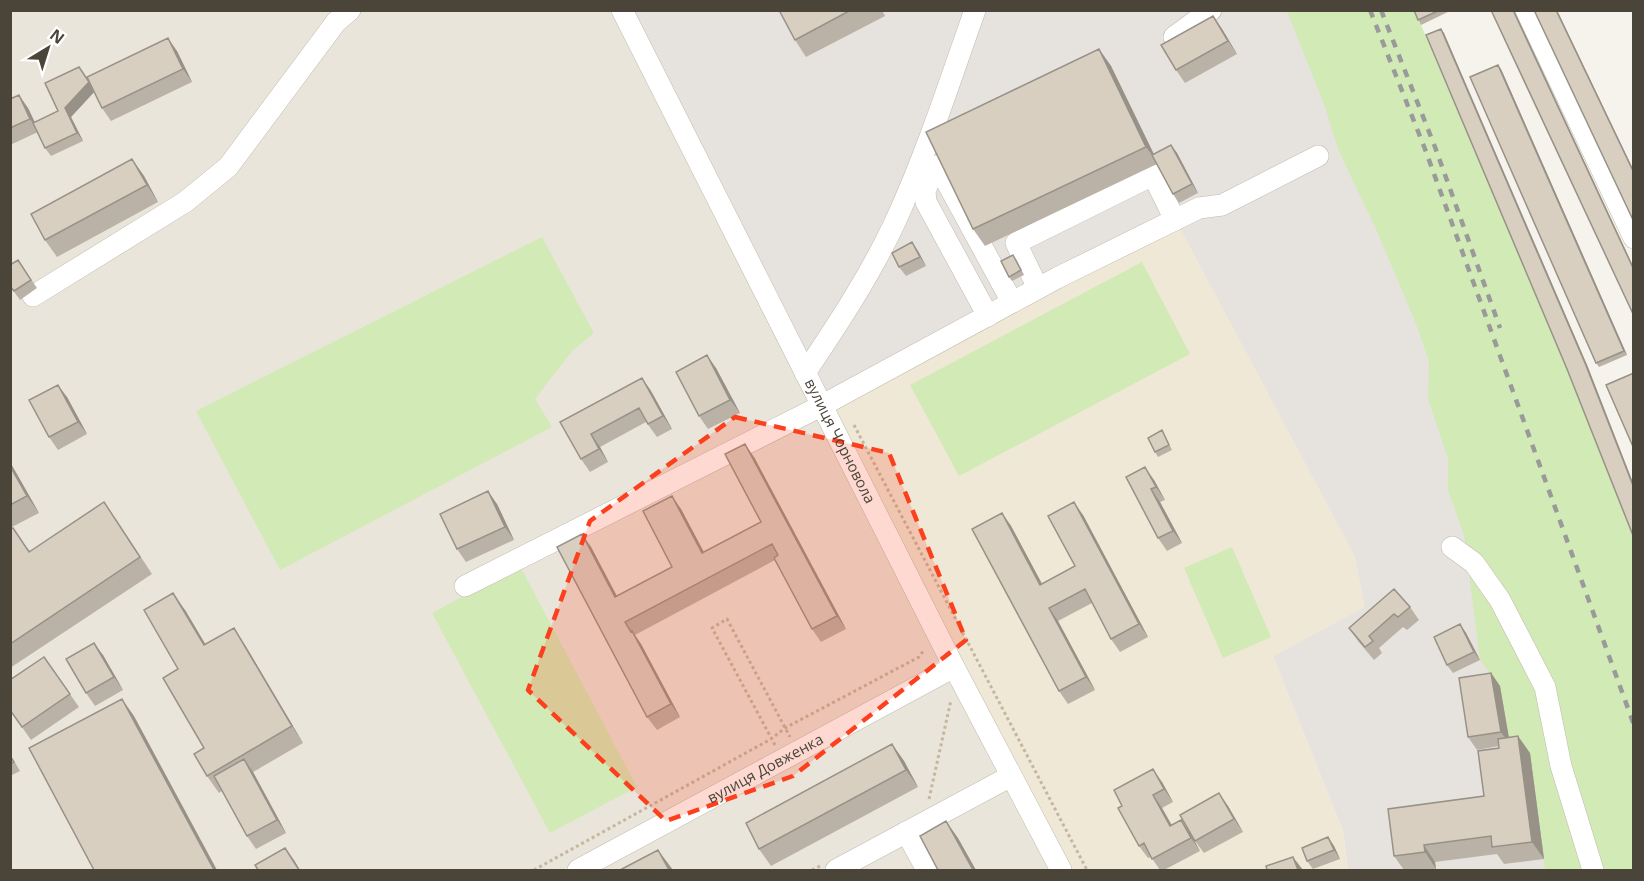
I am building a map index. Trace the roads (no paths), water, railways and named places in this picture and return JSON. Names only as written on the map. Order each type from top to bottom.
[{"type":"street","points":[[33,296],[186,202],[228,167],[336,22],[350,10]]},
{"type":"street","name":"вулиця Чорновола","points":[[622,10],[805,373],[830,401],[954,667],[1061,870]]},
{"type":"street","points":[[805,373],[852,302],[896,221],[937,119],[975,10]]},
{"type":"street","points":[[1174,37],[1211,10]]},
{"type":"street","points":[[1526,10],[1634,238]]},
{"type":"street","points":[[465,586],[830,401],[1038,288],[1199,208],[1222,206],[1318,156]]},
{"type":"street","points":[[988,316],[926,202],[925,191],[934,166],[938,166],[1012,302]]},
{"type":"street","points":[[1038,288],[1016,243],[1153,176],[1175,220]]},
{"type":"street","points":[[1452,547],[1474,563],[1500,600],[1545,687],[1561,766],[1593,870]]},
{"type":"street","name":"вулиця Довженка","points":[[578,870],[954,667]]},
{"type":"street","points":[[841,869],[1011,776]]},
{"type":"street","points":[[915,828],[927,870]]},
{"type":"railway","points":[[1370,10],[1425,149],[1634,725]]},
{"type":"railway","points":[[1381,10],[1435,147],[1500,328]]}]
